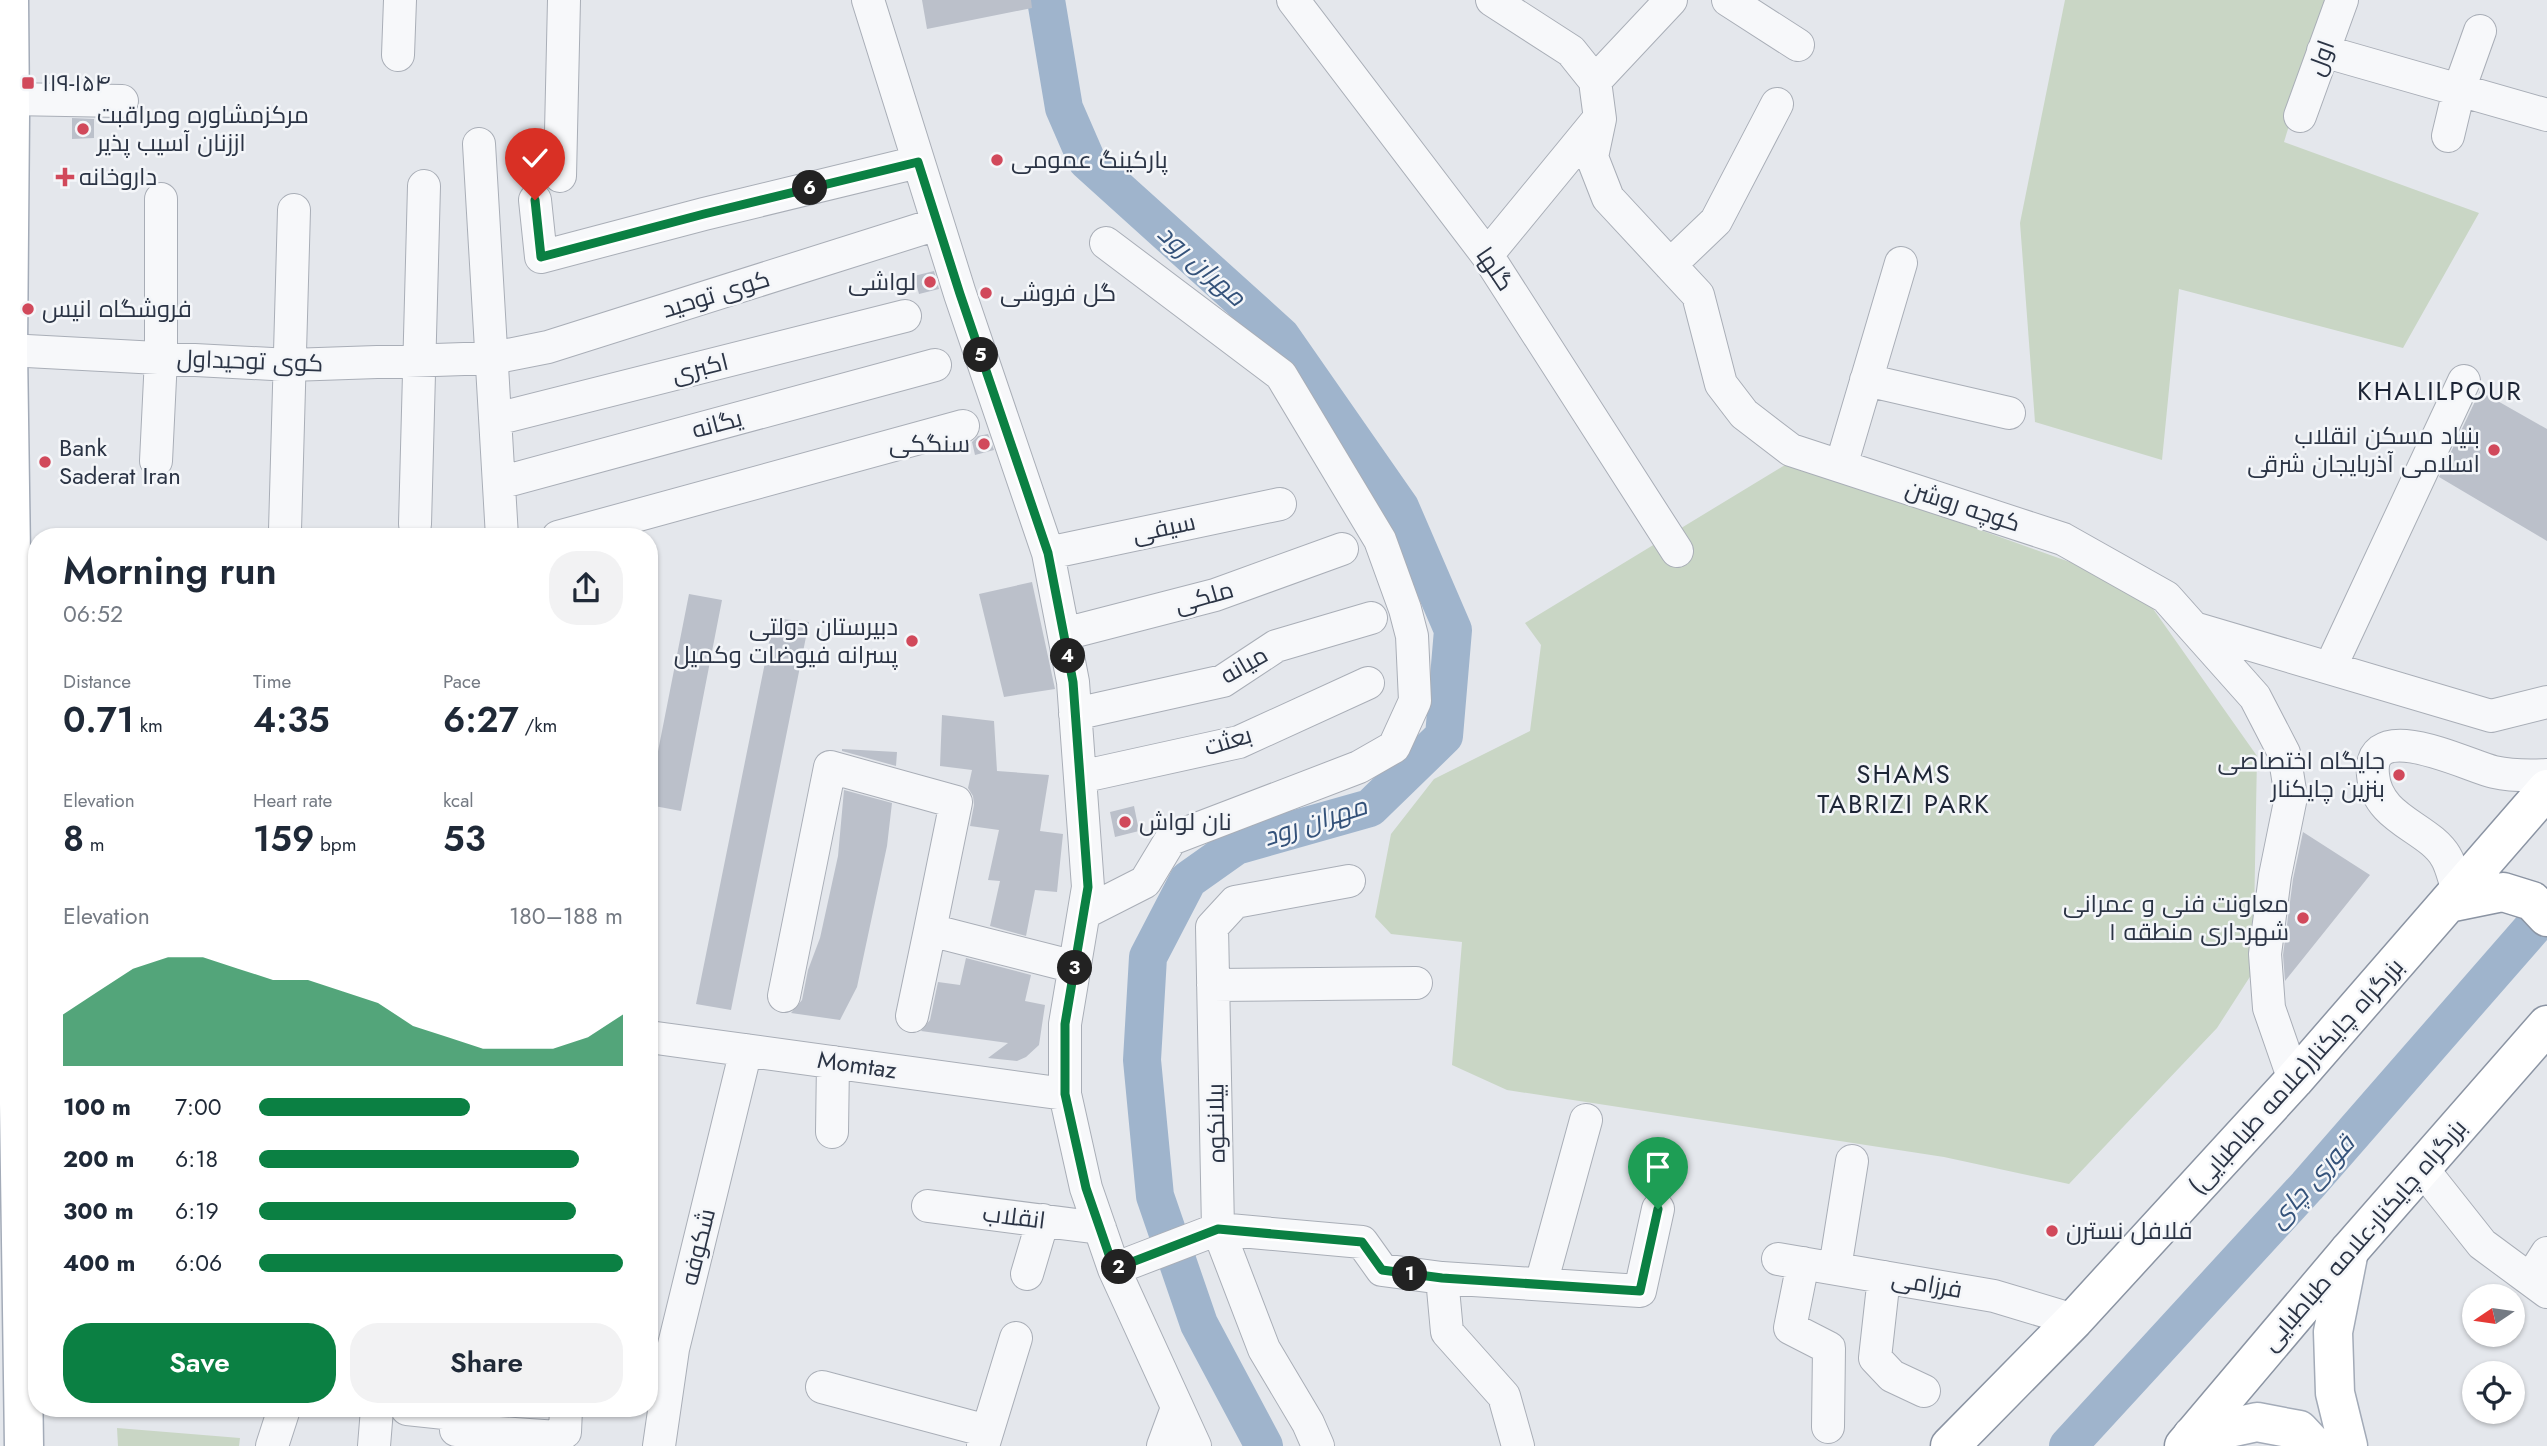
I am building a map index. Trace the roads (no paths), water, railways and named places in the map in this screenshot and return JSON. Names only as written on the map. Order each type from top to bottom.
[{"type":"main road","points":[[9,0],[8,351],[19,934],[28,1193]]},
{"type":"main road","points":[[2546,786],[2547,837]]},
{"type":"main road","name":"بزرگراه چایکنار(علامه طباطبایی)","points":[[1950,1446],[2074,1320],[2294,1080],[2454,898],[2546,786]]},
{"type":"main road","points":[[2454,898],[2503,892],[2532,901],[2547,917]]},
{"type":"main road","points":[[11,1446],[3,1263],[19,934]]},
{"type":"main road","name":"بزرگراه چایکنار-علامه طباطبایی","points":[[2188,1441],[2421,1167],[2547,1025]]},
{"type":"main road","points":[[2348,1446],[2335,1393],[2333,1332],[2349,1251]]},
{"type":"main road","points":[[24,1446],[28,1357]]},
{"type":"main road","points":[[2188,1441],[2258,1422],[2299,1430],[2314,1446]]},
{"type":"street","points":[[398,55],[400,0]]},
{"type":"street","points":[[560,176],[564,0]]},
{"type":"street","points":[[868,0],[937,224],[1048,553],[1073,682],[1088,887],[1065,1024],[1065,1094],[1086,1188],[1114,1269],[1195,1446]]},
{"type":"street","name":"گلها","points":[[1293,0],[1487,255],[1677,551]]},
{"type":"street","points":[[1492,0],[1571,51],[1595,82],[1671,0]]},
{"type":"street","points":[[1728,0],[1798,45]]},
{"type":"street","name":"اول","points":[[2300,116],[2342,0]]},
{"type":"street","points":[[2448,136],[2459,90],[2480,31]]},
{"type":"street","points":[[2323,51],[2547,115]]},
{"type":"street","name":"کوچه روشن","points":[[1595,82],[1600,119],[1592,157],[1608,198],[1698,295],[1721,384],[1744,414],[1791,450],[2063,539],[2165,597],[2255,697],[2284,753],[2291,797],[2275,876],[2265,954],[2269,1008],[2294,1080]]},
{"type":"street","points":[[10,99],[122,101]]},
{"type":"street","points":[[1670,265],[1716,220],[1777,104]]},
{"type":"street","points":[[1487,255],[1600,119]]},
{"type":"street","points":[[480,144],[502,528]]},
{"type":"street","points":[[535,200],[541,257],[918,162]]},
{"type":"street","points":[[415,524],[424,186]]},
{"type":"street","points":[[156,461],[161,358],[161,199]]},
{"type":"street","points":[[285,528],[294,210]]},
{"type":"street","name":"کوی توحید","points":[[493,358],[548,346],[937,224]]},
{"type":"street","points":[[1084,913],[1145,881],[1171,839],[1359,767],[1394,747],[1415,701],[1412,636],[1380,540],[1281,375],[1106,243]]},
{"type":"street","points":[[1841,466],[1901,263]]},
{"type":"street","name":"اکبری","points":[[496,419],[905,316]]},
{"type":"street","name":"کوی توحیداول","points":[[8,351],[290,365],[493,358]]},
{"type":"street","name":"یگانه","points":[[499,483],[935,365]]},
{"type":"street","points":[[1866,380],[2009,413]]},
{"type":"street","points":[[2330,668],[2464,381]]},
{"type":"street","points":[[591,528],[962,426]]},
{"type":"street","name":"سیفی","points":[[1048,553],[1280,503]]},
{"type":"street","name":"ملکی","points":[[1064,634],[1216,595],[1342,550]]},
{"type":"street","name":"میانه","points":[[1075,714],[1223,681],[1276,646],[1371,618]]},
{"type":"street","points":[[2192,627],[2491,716],[2547,702]]},
{"type":"street","name":"بعثت","points":[[1080,777],[1239,742],[1368,683]]},
{"type":"street","points":[[2454,898],[2446,856],[2391,811],[2376,788],[2372,773],[2375,760],[2383,749],[2394,744],[2411,745],[2492,772],[2521,776],[2546,786]]},
{"type":"street","points":[[784,996],[830,767],[956,802],[912,1016]]},
{"type":"street","name":"بیلانکوه","points":[[1318,1446],[1308,1423],[1264,1349],[1218,1229],[1212,927],[1235,902],[1349,881]]},
{"type":"street","points":[[930,930],[1075,967]]},
{"type":"street","points":[[1213,985],[1416,984]]},
{"type":"street","name":"Momtaz","points":[[658,1038],[1065,1094]]},
{"type":"street","name":"شکوفه","points":[[659,1446],[661,1346],[746,1050]]},
{"type":"street","points":[[832,1062],[832,1132]]},
{"type":"street","points":[[1541,1284],[1586,1120]]},
{"type":"street","points":[[1835,1268],[1852,1161]]},
{"type":"street","points":[[2421,1167],[2482,1244],[2542,1274]]},
{"type":"street","name":"انقلاب","points":[[928,1206],[1100,1228]]},
{"type":"street","points":[[1114,1269],[1218,1229],[1362,1242],[1382,1270],[1442,1278],[1640,1291],[1658,1209]]},
{"type":"street","points":[[1027,1274],[1043,1220]]},
{"type":"street","name":"فرزامی","points":[[1828,1427],[1829,1348],[1790,1328],[1791,1261],[1994,1296],[2074,1320]]},
{"type":"street","points":[[1884,1277],[1875,1358],[1892,1376],[1924,1391]]},
{"type":"street","points":[[1442,1278],[1447,1332],[1504,1396],[1518,1446]]},
{"type":"street","points":[[822,1387],[985,1438],[1016,1338]]},
{"type":"street","points":[[1163,1446],[1177,1408]]},
{"type":"street","points":[[272,1446],[281,1417]]},
{"type":"street","points":[[374,1446],[376,1417]]},
{"type":"street","points":[[431,1417],[455,1425],[558,1437],[565,1432],[566,1417]]},
{"type":"waterway","name":"مهران رود","points":[[1046,0],[1064,108],[1087,161],[1281,336],[1400,507],[1453,630],[1444,736],[1370,808],[1236,846],[1188,880],[1148,957],[1142,1060],[1155,1196],[1199,1324],[1264,1446]]},
{"type":"waterway","name":"قوری چای","points":[[2068,1446],[2307,1186],[2547,911]]},
{"type":"place","name":"۱۱۹-۱۵۴","points":[[28,83]]},
{"type":"place","name":"مرکزمشاوره ومراقبت اززنان آسیب پذیر","points":[[83,129]]},
{"type":"place","name":"پارکینگ عمومی","points":[[997,160]]},
{"type":"place","name":"داروخانه","points":[[65,177]]},
{"type":"place","name":"لواشی","points":[[930,282]]},
{"type":"place","name":"گل فروشی","points":[[986,293]]},
{"type":"place","name":"فروشگاه انیس","points":[[28,309]]},
{"type":"place","name":"سنگکی","points":[[984,444]]},
{"type":"place","name":"بنیاد مسکن انقلاب اسلامی آذربایجان شرقی","points":[[2494,450]]},
{"type":"place","name":"Bank Saderat Iran","points":[[45,462]]},
{"type":"place","name":"دبیرستان دولتی پسرانه فیوضات وکمیل","points":[[912,641]]},
{"type":"place","name":"جایگاه اختصاصی بنزین چایکنار","points":[[2399,775]]},
{"type":"place","name":"نان لواش","points":[[1125,822]]},
{"type":"place","name":"معاونت فنی و عمرانی شهرداری منطقه ۱","points":[[2303,918]]},
{"type":"place","name":"فلافل نسترن","points":[[2052,1231]]},
{"type":"district","name":"KHALILPOUR","points":[[2440,391]]},
{"type":"district","name":"SHAMS TABRIZI PARK","points":[[1904,789]]}]
